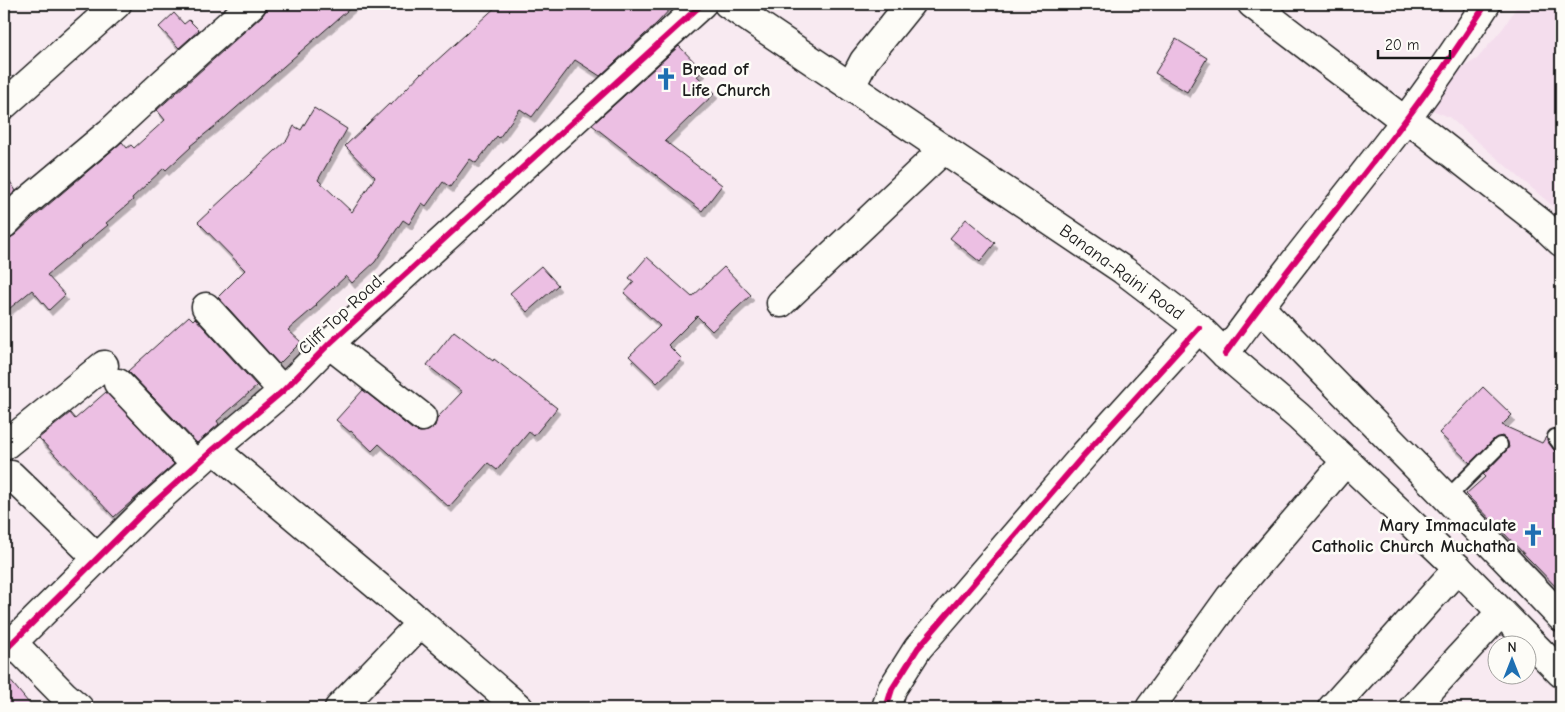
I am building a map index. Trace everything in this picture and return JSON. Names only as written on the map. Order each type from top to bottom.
[{"type":"street","points":[[4,105],[116,4]]},
{"type":"street","points":[[4,224],[23,205],[109,133],[163,82],[252,4]]},
{"type":"street","name":"Cliff Top Road.","points":[[8,646],[146,510],[283,391],[329,344],[702,4]]},
{"type":"street","name":"Banana-Raini Road","points":[[728,4],[1123,270],[1199,328],[1225,354],[1298,416],[1346,461],[1458,568],[1561,673]]},
{"type":"street","points":[[851,86],[864,62],[910,4]]},
{"type":"street","points":[[1252,4],[1405,121],[1421,129],[1541,223],[1561,242]]},
{"type":"street","points":[[1225,354],[1259,306],[1405,121],[1486,4]]},
{"type":"street","points":[[781,303],[944,149]]},
{"type":"street","points":[[206,306],[283,391]]},
{"type":"street","points":[[1259,306],[1561,617]]},
{"type":"street","points":[[886,708],[892,688],[925,641],[1084,455],[1199,328]]},
{"type":"street","points":[[329,344],[422,417]]},
{"type":"street","points":[[4,446],[111,374],[205,457],[421,623],[519,708]]},
{"type":"street","points":[[1150,708],[1230,597],[1346,461]]},
{"type":"street","points":[[11,475],[97,558]]},
{"type":"street","points":[[1332,708],[1458,568]]},
{"type":"street","points":[[1413,708],[1501,612]]},
{"type":"street","points":[[338,708],[421,623]]},
{"type":"street","points":[[8,646],[79,708]]},
{"type":"lane","points":[[1447,498],[1500,445]]},
{"type":"shaded area","points":[[1518,4],[1561,4],[1561,213],[1449,117],[1430,109],[1446,78],[1477,59],[1504,27]]},
{"type":"building","points":[[267,4],[355,4],[190,146],[166,170],[164,168],[132,198],[133,200],[106,223],[108,225],[47,275],[65,295],[49,310],[32,290],[4,313],[4,239],[15,235],[122,142],[127,148],[131,145],[134,148],[165,120],[157,110],[262,16],[267,9]]},
{"type":"building","points":[[499,4],[675,4],[600,76],[575,60],[532,117],[520,109],[499,138],[497,136],[476,163],[470,159],[450,187],[443,182],[426,206],[422,203],[409,224],[403,220],[375,262],[352,283],[346,276],[288,330],[301,342],[279,364],[218,297],[245,270],[198,222],[287,140],[294,126],[301,130],[314,108],[347,129],[318,180],[352,212],[375,177],[345,146],[389,104],[391,105],[421,73]]},
{"type":"building","points":[[174,13],[184,24],[189,20],[199,30],[179,48],[159,27]]},
{"type":"building","points":[[1176,39],[1207,58],[1187,92],[1155,73]]},
{"type":"building","points":[[679,46],[703,71],[697,76],[715,93],[665,141],[722,185],[702,211],[592,125]]},
{"type":"building","points":[[4,172],[16,191],[4,202]]},
{"type":"building","points":[[966,219],[995,243],[980,262],[950,238]]},
{"type":"building","points":[[647,257],[692,297],[724,267],[751,295],[712,331],[697,316],[668,345],[682,359],[657,383],[629,356],[660,326],[624,293],[634,282],[629,278]]},
{"type":"building","points":[[541,266],[558,285],[527,312],[510,293]]},
{"type":"building","points":[[189,316],[193,320],[195,318],[257,386],[217,421],[219,424],[197,443],[128,371]]},
{"type":"building","points":[[454,331],[493,361],[494,359],[557,408],[534,436],[529,432],[497,470],[488,463],[449,507],[379,444],[372,451],[336,420],[363,390],[412,429],[420,432],[428,431],[435,426],[437,418],[462,392],[427,365]]},
{"type":"building","name":"Mary Immaculate Catholic Church Muchatha","points":[[1483,387],[1512,415],[1502,425],[1542,443],[1546,437],[1554,450],[1561,454],[1561,592],[1466,494],[1485,477],[1483,475],[1509,447],[1506,439],[1502,436],[1494,439],[1470,463],[1439,433]]},
{"type":"building","points":[[106,392],[174,464],[114,517],[39,438],[70,413],[75,419]]},
{"type":"building","points":[[4,673],[33,708],[4,708]]},
{"type":"cycle path","points":[[4,651],[146,510],[283,391],[329,344],[702,4]]},
{"type":"cycle path","points":[[1225,354],[1415,108],[1486,4]]},
{"type":"cycle path","points":[[886,708],[892,689],[918,648],[1084,455],[1199,328]]},
{"type":"place","name":"Bread of Life Church","points":[[666,79]]},
{"type":"place","name":"Mary Immaculate Catholic Church Muchatha","points":[[1533,535]]}]
